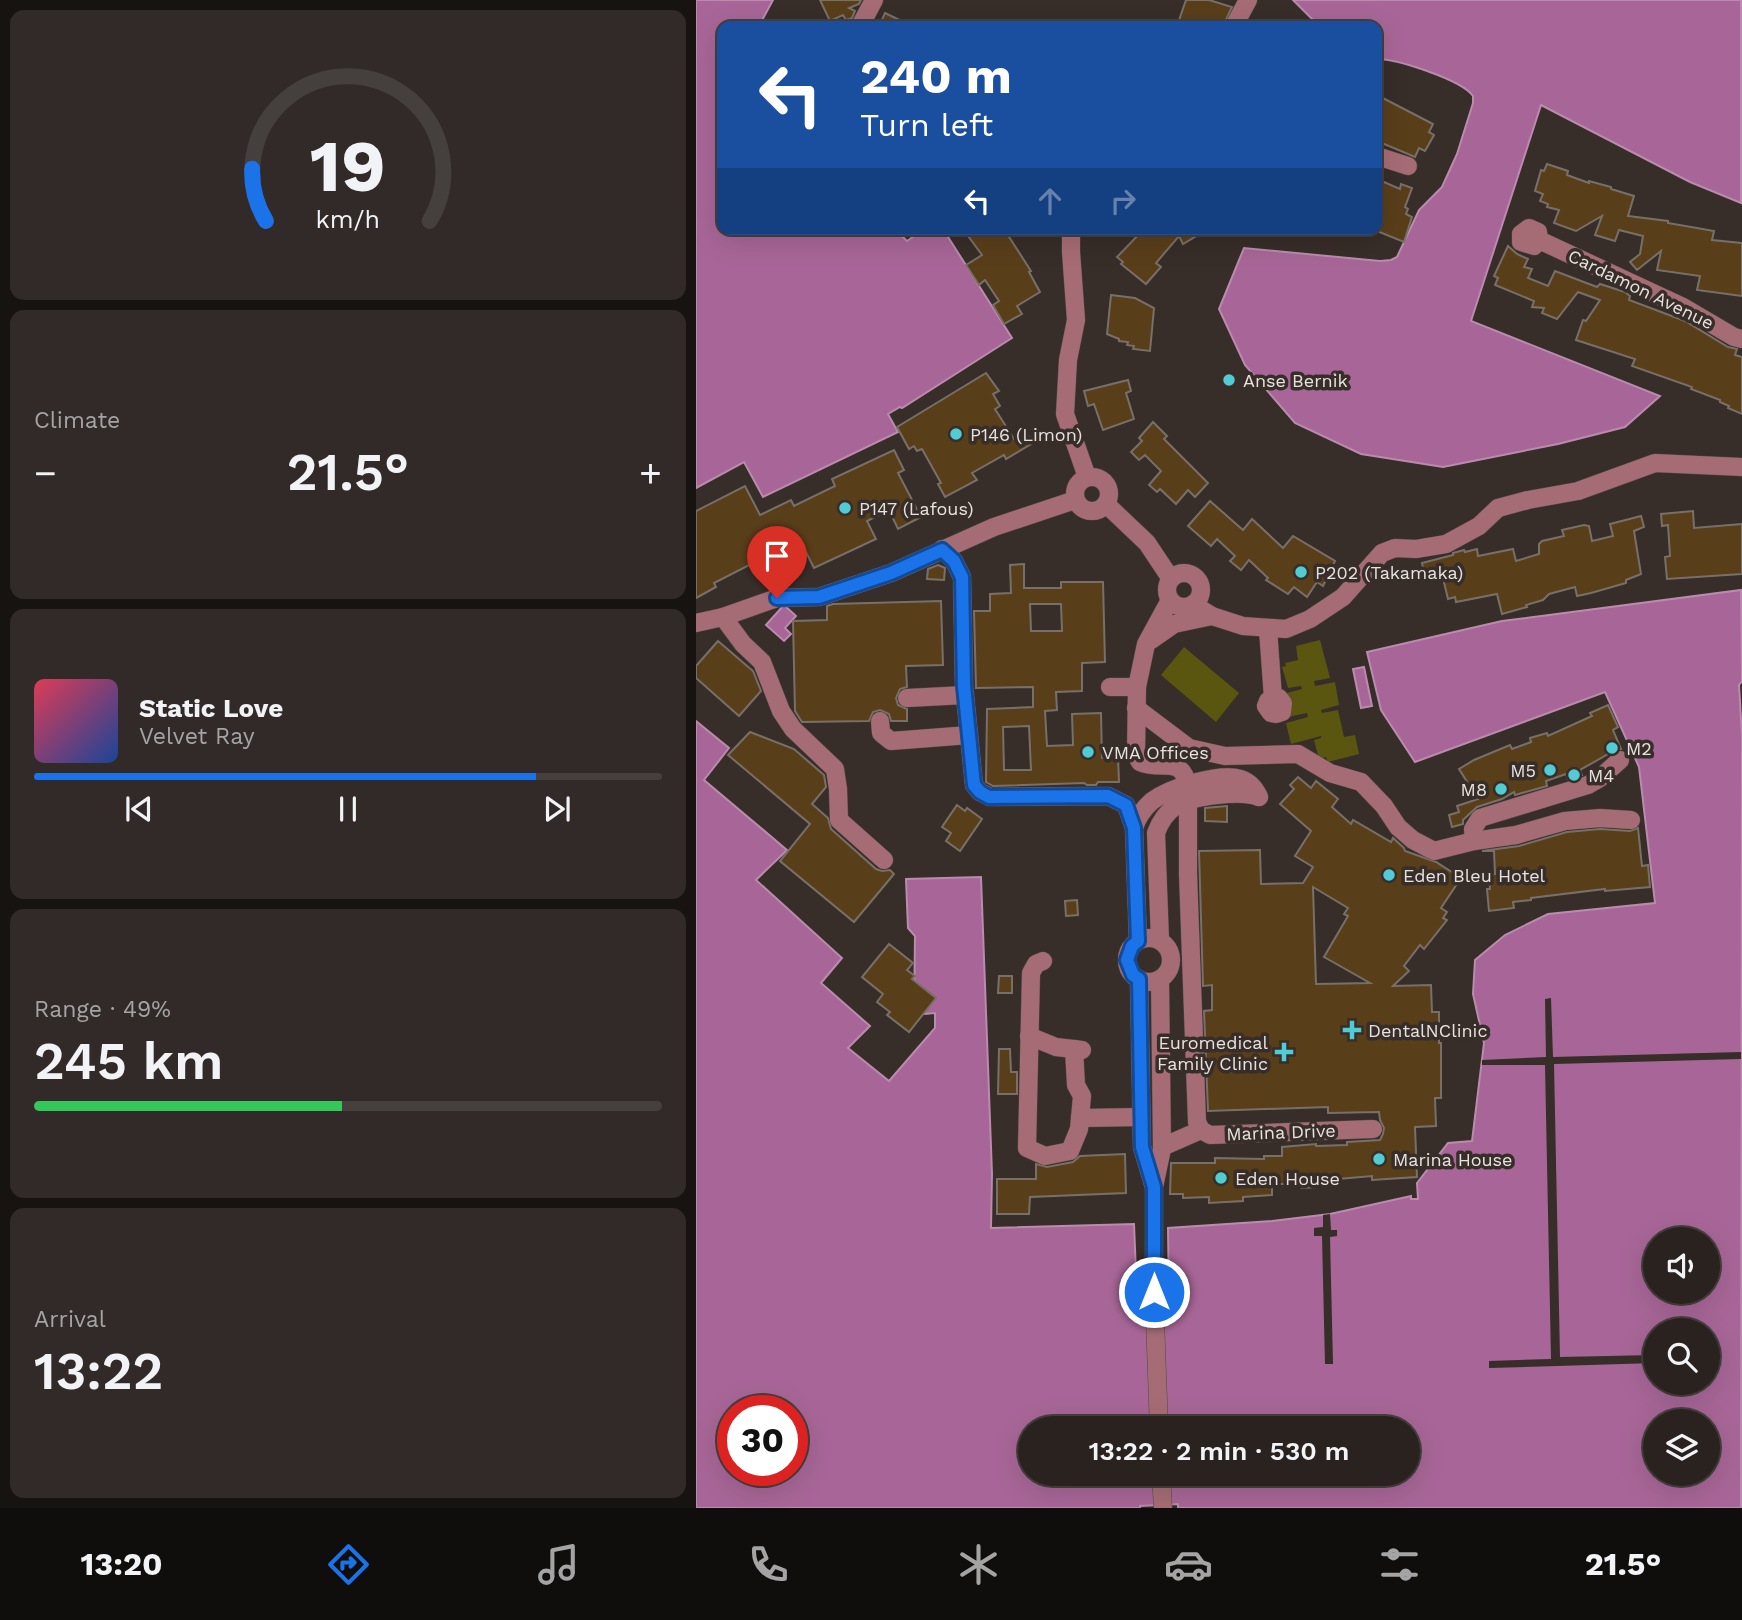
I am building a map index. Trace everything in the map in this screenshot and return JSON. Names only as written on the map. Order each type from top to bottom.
[{"type":"street","points":[[863,21],[874,0]]},
{"type":"street","points":[[1237,21],[1248,0]]},
{"type":"street","points":[[1382,158],[1408,166]]},
{"type":"street","points":[[1071,235],[1076,320],[1068,360],[1065,414],[1087,477]]},
{"type":"street","name":"Cardamon Avenue","points":[[1539,240],[1683,307],[1741,339]]},
{"type":"street","points":[[1193,604],[1212,616],[1243,626],[1286,629],[1318,614],[1343,597],[1382,553],[1395,548],[1416,549],[1446,544],[1479,526],[1498,509],[1528,500],[1578,491],[1655,463],[1741,467]]},
{"type":"street","points":[[1093,476],[1104,481],[1109,492],[1106,504],[1091,511],[1081,508],[1075,500],[1075,488],[1087,477],[1093,476]]},
{"type":"street","points":[[696,623],[723,617],[777,598],[819,597],[891,573],[994,527],[1075,500]]},
{"type":"street","points":[[1106,504],[1147,543],[1171,579]]},
{"type":"street","points":[[942,550],[954,561],[962,577],[965,695],[974,785],[989,797],[1108,796],[1126,805],[1134,828],[1138,941]]},
{"type":"street","points":[[1181,574],[1196,579],[1201,589],[1193,604],[1179,606],[1170,600],[1167,590],[1171,579],[1181,574]]},
{"type":"street","points":[[1170,600],[1146,644],[1137,687],[1136,755],[1140,762],[1148,766],[1178,767],[1185,774],[1188,793]]},
{"type":"street","points":[[1146,644],[1174,624],[1212,616]]},
{"type":"street","points":[[723,617],[743,644],[762,662],[781,711],[793,729],[835,769],[840,820],[884,860]]},
{"type":"street","points":[[1268,629],[1273,698]]},
{"type":"street","points":[[1110,687],[1137,687]]},
{"type":"street","points":[[907,698],[965,695]]},
{"type":"street","points":[[1136,708],[1189,748],[1225,755],[1298,754],[1330,773],[1361,782],[1384,806],[1398,827],[1413,840],[1434,851],[1474,841],[1516,835],[1565,821],[1600,818],[1631,820]]},
{"type":"street","points":[[880,721],[881,733],[891,741],[970,735]]},
{"type":"street","points":[[1474,841],[1473,829],[1480,818],[1588,785],[1620,760]]},
{"type":"street","points":[[1156,833],[1168,812],[1188,793],[1211,779],[1236,778],[1252,785],[1259,797]]},
{"type":"street","points":[[1034,797],[1088,789],[1121,791],[1147,807],[1156,833],[1165,946],[1171,963],[1167,972],[1160,979],[1153,981],[1139,979],[1133,975],[1127,960],[1132,946],[1145,938],[1165,946],[1191,952]]},
{"type":"street","points":[[1134,828],[1147,807],[1167,791],[1188,793]]},
{"type":"street","name":"Marina Drive","points":[[1188,793],[1197,1122],[1201,1130],[1210,1135],[1373,1129]]},
{"type":"street","points":[[1135,853],[1188,851]]},
{"type":"street","points":[[1030,1036],[1056,1047],[1078,1049],[1076,1085],[1082,1096],[1076,1140],[1070,1151],[1045,1156],[1027,1148],[1031,973],[1036,964],[1043,961]]},
{"type":"street","points":[[1139,979],[1142,1147],[1154,1187]]},
{"type":"street","points":[[1159,1416],[1154,1187],[1162,1147],[1160,979]]},
{"type":"street","points":[[1080,1118],[1141,1117]]},
{"type":"street","points":[[1162,1147],[1201,1130]]},
{"type":"street","points":[[1162,1486],[1163,1508]]},
{"type":"shaded area","points":[[696,0],[773,0],[762,21],[717,21],[717,235],[901,235],[907,241],[916,235],[947,235],[1012,338],[902,408],[888,414],[898,432],[763,497],[744,462],[696,488]]},
{"type":"shaded area","points":[[1293,0],[1741,0],[1741,203],[1690,182],[1541,105],[1471,321],[1660,396],[1625,427],[1558,444],[1443,467],[1361,454],[1295,423],[1245,365],[1219,309],[1244,248],[1380,261],[1397,257],[1419,210],[1442,187],[1457,154],[1473,103],[1473,96],[1456,83],[1413,66],[1382,60],[1382,21],[1314,21]]},
{"type":"shaded area","points":[[1741,590],[1741,1508],[1178,1508],[1178,1504],[1140,1508],[696,1508],[696,721],[729,748],[704,780],[787,850],[756,880],[842,958],[821,983],[870,1026],[848,1048],[889,1081],[935,1028],[935,1013],[914,1015],[915,936],[908,928],[906,879],[981,877],[992,1174],[991,1228],[1134,1224],[1137,1297],[1169,1298],[1168,1228],[1272,1221],[1330,1214],[1411,1196],[1411,1199],[1418,1199],[1417,1183],[1448,1143],[1472,1141],[1484,1043],[1473,994],[1475,960],[1505,935],[1548,914],[1655,903],[1639,767],[1605,692],[1415,762],[1381,710],[1367,652],[1502,621]]},
{"type":"shaded area","points":[[784,605],[796,616],[785,628],[791,634],[784,641],[766,625]]},
{"type":"shaded area","points":[[1320,640],[1330,678],[1314,681],[1315,686],[1335,682],[1339,705],[1321,710],[1322,713],[1338,710],[1344,737],[1355,735],[1359,754],[1328,762],[1326,757],[1319,759],[1314,740],[1321,736],[1291,744],[1286,723],[1308,717],[1307,713],[1288,717],[1283,694],[1302,689],[1301,686],[1288,688],[1282,667],[1286,666],[1285,663],[1298,660],[1296,646]]},
{"type":"shaded area","points":[[1184,647],[1239,693],[1216,722],[1161,675]]},
{"type":"shaded area","points":[[1364,667],[1372,706],[1361,708],[1353,669]]},
{"type":"pier","points":[[1551,998],[1553,1057],[1741,1052],[1741,1059],[1554,1064],[1560,1357],[1643,1355],[1643,1363],[1489,1368],[1489,1361],[1551,1359],[1545,1065],[1482,1065],[1482,1060],[1546,1057],[1545,999]]},
{"type":"pier","points":[[1330,1214],[1331,1230],[1337,1230],[1337,1236],[1330,1237],[1333,1364],[1325,1364],[1322,1236],[1314,1236],[1314,1228],[1323,1227],[1323,1215]]},
{"type":"building","points":[[820,0],[861,0],[859,4],[849,8],[855,11],[852,18],[846,20],[843,15],[830,21]]},
{"type":"building","points":[[1186,0],[1209,0],[1232,7],[1225,21],[1179,21]]},
{"type":"building","points":[[885,13],[902,21],[881,21]]},
{"type":"building","points":[[1382,98],[1433,124],[1429,132],[1434,135],[1425,151],[1419,148],[1415,157],[1382,143]]},
{"type":"building","points":[[1547,164],[1568,171],[1567,175],[1634,196],[1628,216],[1714,231],[1712,240],[1742,243],[1742,296],[1697,290],[1700,276],[1657,270],[1661,251],[1637,270],[1630,262],[1640,254],[1643,236],[1619,230],[1615,241],[1595,235],[1602,216],[1576,231],[1554,223],[1559,210],[1547,207],[1548,204],[1540,201],[1543,194],[1535,191],[1541,170],[1544,171]]},
{"type":"building","points":[[1382,181],[1400,189],[1401,184],[1412,188],[1405,207],[1408,209],[1406,214],[1412,217],[1404,242],[1382,233]]},
{"type":"building","points":[[967,235],[1008,235],[1031,271],[1029,272],[1040,292],[1017,306],[1022,314],[1004,324],[993,305],[999,301],[985,280],[979,285],[966,265],[982,255]]},
{"type":"building","points":[[1138,235],[1198,235],[1183,244],[1179,236],[1156,263],[1161,267],[1146,284],[1121,264],[1123,262],[1117,257]]},
{"type":"building","points":[[1508,246],[1528,259],[1524,267],[1532,269],[1528,278],[1548,286],[1555,271],[1597,287],[1600,284],[1625,292],[1630,296],[1629,300],[1685,321],[1728,347],[1737,349],[1735,355],[1742,357],[1742,414],[1728,408],[1729,406],[1720,400],[1691,389],[1692,387],[1632,366],[1635,359],[1576,340],[1583,320],[1586,321],[1600,300],[1578,292],[1557,319],[1542,313],[1544,308],[1532,307],[1534,301],[1495,285],[1498,278],[1494,276]]},
{"type":"building","points":[[1111,295],[1135,298],[1154,308],[1150,351],[1133,349],[1134,346],[1127,345],[1128,342],[1119,341],[1107,334]]},
{"type":"building","name":"P146 (Limon)","points":[[986,373],[999,391],[993,394],[1000,406],[995,409],[1014,439],[1026,432],[1033,443],[1006,459],[1004,455],[972,473],[977,480],[945,497],[938,484],[941,483],[922,449],[917,451],[914,446],[909,449],[897,427]]},
{"type":"building","points":[[1128,380],[1131,391],[1126,393],[1134,419],[1103,430],[1094,404],[1088,406],[1084,391]]},
{"type":"building","points":[[1153,422],[1167,436],[1164,439],[1208,483],[1195,497],[1188,490],[1176,504],[1160,489],[1157,492],[1149,485],[1161,471],[1145,455],[1139,460],[1131,452],[1142,441],[1139,438]]},
{"type":"building","points":[[894,450],[904,470],[898,473],[921,517],[898,529],[889,510],[867,521],[876,539],[814,568],[806,552],[796,557],[790,546],[714,583],[716,587],[696,598],[696,511],[745,486],[760,515],[791,500],[794,506],[835,486],[832,479]]},
{"type":"building","points":[[1210,501],[1243,530],[1252,519],[1283,548],[1293,536],[1335,561],[1323,586],[1317,582],[1307,597],[1294,587],[1288,594],[1266,580],[1268,578],[1249,560],[1241,570],[1230,561],[1235,556],[1217,539],[1211,546],[1188,526]]},
{"type":"building","points":[[1693,511],[1694,528],[1742,524],[1742,574],[1667,579],[1665,557],[1670,556],[1668,525],[1662,526],[1661,514]]},
{"type":"building","points":[[1641,516],[1644,527],[1634,531],[1641,574],[1626,580],[1626,583],[1591,593],[1577,596],[1575,587],[1549,594],[1543,600],[1526,605],[1527,607],[1502,614],[1497,594],[1456,602],[1455,597],[1448,599],[1441,570],[1424,573],[1422,563],[1464,550],[1477,549],[1478,556],[1513,549],[1516,561],[1539,554],[1539,544],[1564,536],[1562,530],[1584,525],[1589,526],[1592,541],[1613,536],[1610,524]]},
{"type":"building","points":[[1024,564],[1024,588],[1061,588],[1061,582],[1103,582],[1105,662],[1082,663],[1082,691],[1056,692],[1057,710],[1045,711],[1047,746],[1073,745],[1072,714],[1101,713],[1102,758],[1118,757],[1119,782],[1098,782],[1096,785],[1084,783],[993,786],[986,782],[987,709],[1033,707],[1033,687],[976,688],[974,611],[990,611],[990,594],[1011,593],[1010,565]],"holes":[[[1030,604],[1061,604],[1062,631],[1031,631]],[[1029,726],[1031,770],[1004,770],[1003,727]]]},
{"type":"building","points":[[938,565],[945,568],[944,580],[927,579],[928,569]]},
{"type":"building","points":[[941,601],[943,665],[906,666],[907,687],[900,689],[896,698],[898,705],[907,709],[907,721],[891,721],[889,714],[880,710],[873,712],[869,721],[802,722],[795,711],[793,621],[827,620],[827,606],[833,604]]},
{"type":"building","points":[[718,641],[753,671],[761,691],[739,716],[696,678],[696,666]]},
{"type":"building","points":[[1608,705],[1618,727],[1613,730],[1621,749],[1580,770],[1582,775],[1568,779],[1566,774],[1546,781],[1547,786],[1515,795],[1514,792],[1477,807],[1463,820],[1463,824],[1452,827],[1449,815],[1459,812],[1457,806],[1478,799],[1459,769],[1510,745],[1512,749],[1531,742],[1530,738],[1547,733],[1548,736],[1592,716],[1590,713]]},
{"type":"building","points":[[750,732],[794,749],[824,775],[826,787],[812,804],[828,818],[831,829],[876,869],[890,870],[894,874],[854,922],[780,861],[810,824],[728,755]]},
{"type":"building","points":[[1298,777],[1311,788],[1316,781],[1338,799],[1332,807],[1351,824],[1353,820],[1391,842],[1393,838],[1405,851],[1436,862],[1461,878],[1441,908],[1447,912],[1443,918],[1447,920],[1424,949],[1420,945],[1404,966],[1409,971],[1393,986],[1431,985],[1432,1012],[1439,1012],[1441,1043],[1441,1098],[1435,1098],[1436,1126],[1415,1127],[1417,1177],[1372,1180],[1372,1176],[1338,1179],[1338,1183],[1302,1188],[1302,1184],[1272,1184],[1272,1195],[1243,1197],[1243,1201],[1209,1203],[1209,1197],[1183,1198],[1183,1194],[1170,1194],[1171,1163],[1215,1163],[1215,1158],[1264,1159],[1264,1156],[1282,1156],[1282,1147],[1347,1145],[1347,1142],[1380,1140],[1383,1134],[1379,1112],[1328,1113],[1328,1107],[1208,1111],[1204,1011],[1212,1010],[1212,985],[1203,986],[1199,851],[1260,850],[1261,884],[1303,883],[1313,867],[1295,856],[1311,831],[1280,804],[1294,789],[1290,785]],"holes":[[[1313,887],[1348,908],[1344,914],[1348,916],[1324,957],[1370,983],[1316,984]]]},
{"type":"building","points":[[957,805],[965,811],[967,808],[982,819],[960,851],[946,841],[951,833],[942,827]]},
{"type":"building","points":[[1227,806],[1227,822],[1205,821],[1205,808]]},
{"type":"building","points":[[1638,828],[1642,866],[1648,865],[1650,887],[1605,889],[1531,898],[1513,902],[1514,908],[1489,911],[1487,889],[1490,889],[1489,875],[1495,874],[1494,851],[1482,851],[1519,846],[1567,832],[1600,829],[1630,831]]},
{"type":"building","points":[[1077,900],[1078,915],[1066,916],[1065,901]]},
{"type":"building","points":[[889,944],[913,963],[907,970],[915,976],[912,979],[936,998],[909,1032],[887,1015],[890,1012],[877,1002],[883,994],[862,977]]},
{"type":"building","points":[[999,976],[1012,976],[1012,993],[998,993]]},
{"type":"building","points":[[999,1049],[1010,1049],[1011,1072],[1017,1072],[1017,1094],[998,1094]]},
{"type":"building","points":[[1125,1154],[1126,1193],[1030,1197],[1029,1214],[997,1214],[997,1179],[1036,1179],[1036,1164],[1047,1167],[1073,1162],[1080,1156]]},
{"type":"place","name":"Anse Bernik","points":[[1229,380]]},
{"type":"place","name":"P146 (Limon)","points":[[956,434]]},
{"type":"place","name":"P147 (Lafous)","points":[[845,508]]},
{"type":"place","name":"P202 (Takamaka)","points":[[1301,572]]},
{"type":"place","name":"M2","points":[[1612,748]]},
{"type":"place","name":"VMA Offices","points":[[1088,752]]},
{"type":"place","name":"M5","points":[[1550,770]]},
{"type":"place","name":"M4","points":[[1574,775]]},
{"type":"place","name":"M8","points":[[1501,789]]},
{"type":"place","name":"Eden Bleu Hotel","points":[[1389,875]]},
{"type":"place","name":"DentalNClinic","points":[[1352,1030]]},
{"type":"place","name":"Euromedical Family Clinic","points":[[1284,1052]]},
{"type":"place","name":"Marina House","points":[[1379,1159]]},
{"type":"place","name":"Eden House","points":[[1221,1178]]},
{"type":"route","points":[[777,598],[819,597],[891,573],[942,550],[954,561],[962,577],[964,686],[974,785],[989,797],[1108,796],[1126,805],[1134,828],[1138,941],[1132,946],[1127,960],[1133,975],[1139,979],[1142,1147],[1154,1187],[1154,1292]]}]
